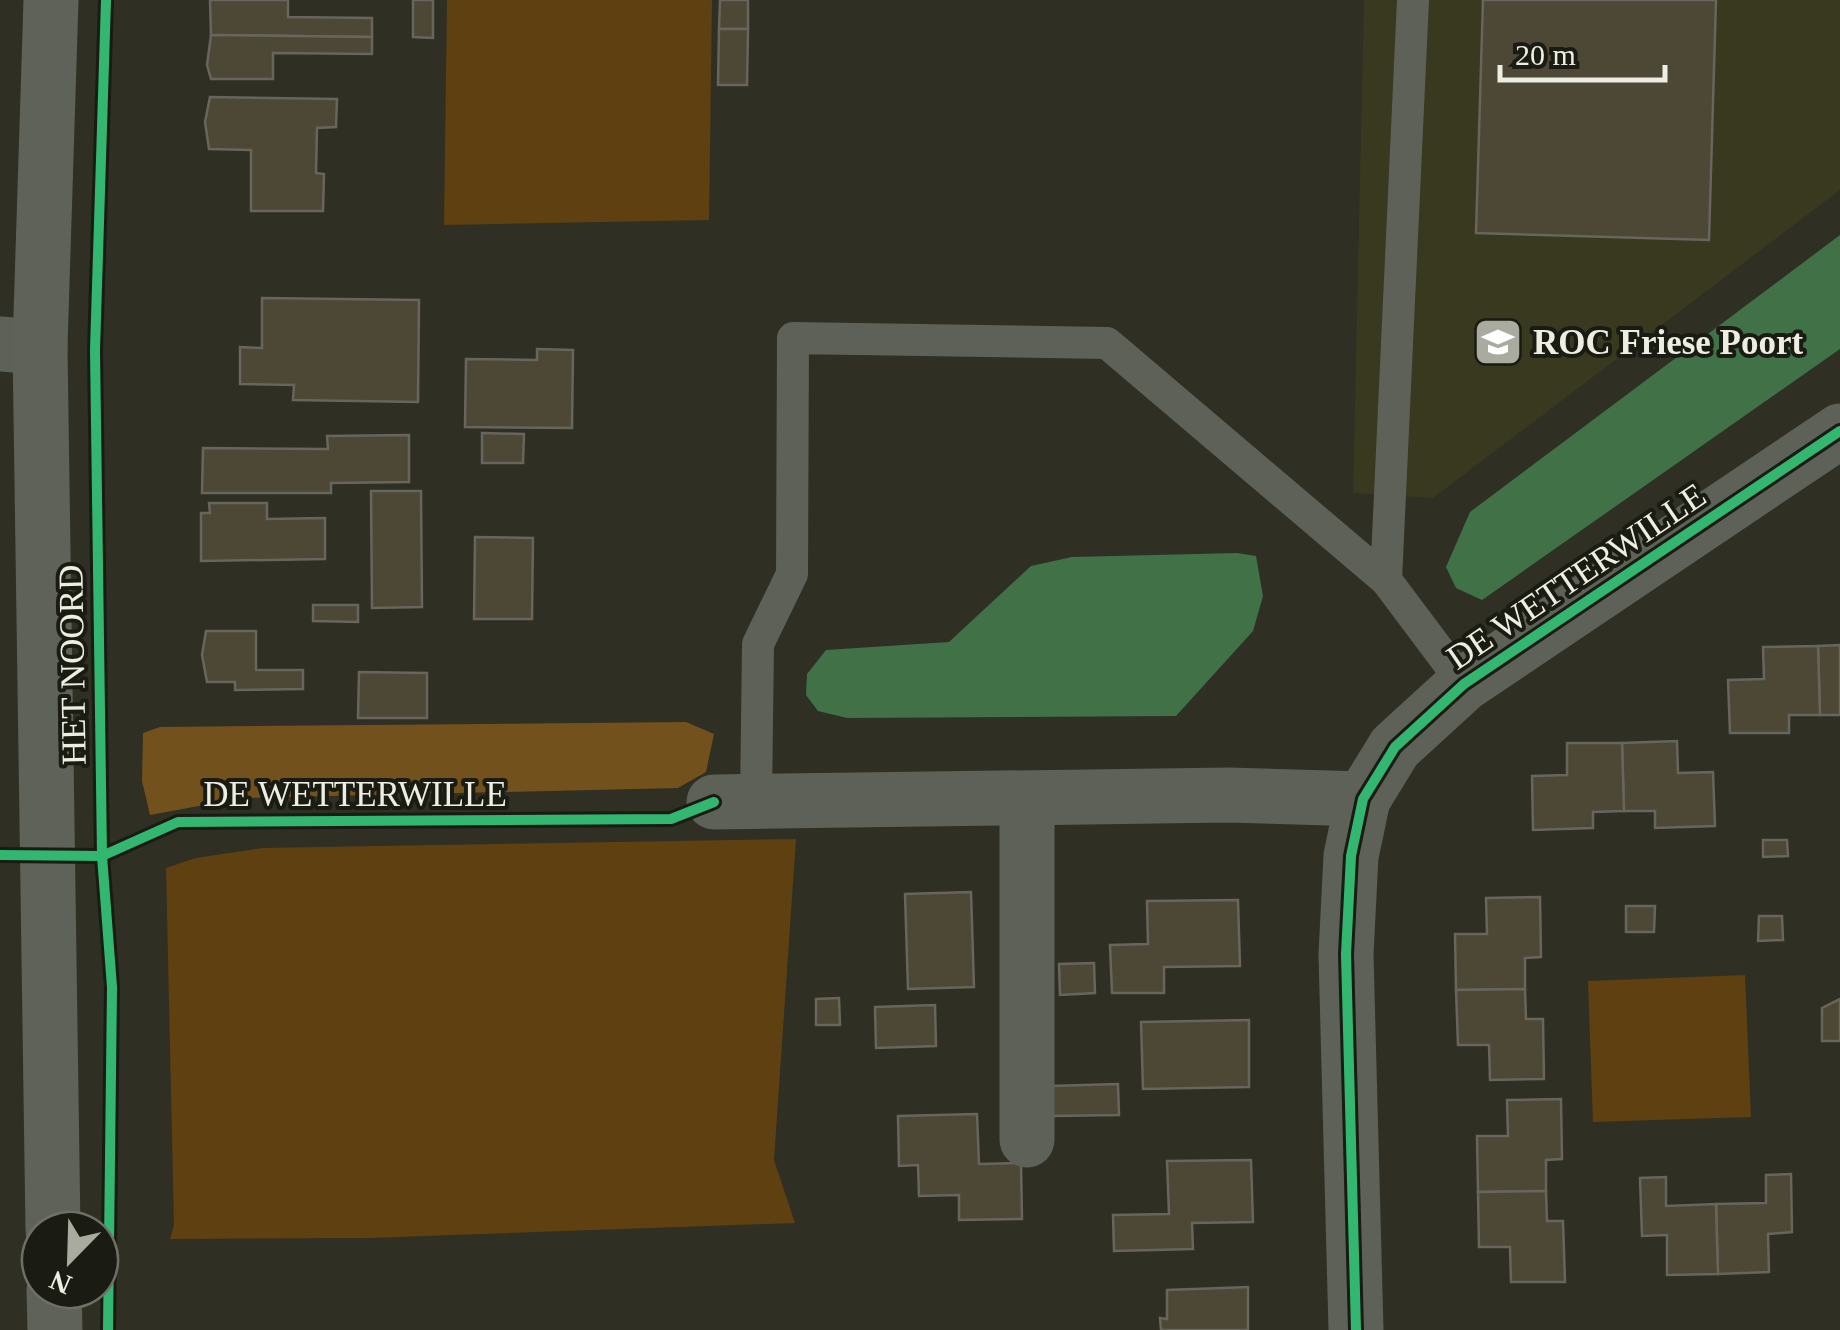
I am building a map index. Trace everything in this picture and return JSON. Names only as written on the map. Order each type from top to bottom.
[{"type":"main road","name":"HET NOORD","points":[[50,0],[20,345],[52,1210]]},
{"type":"street","name":"DE WETTERWILLE","points":[[1356,1330],[1346,954],[1351,856],[1363,799],[1395,746],[1464,684],[1840,430]]},
{"type":"street","points":[[735,801],[1228,795],[1363,799]]},
{"type":"street","points":[[1027,800],[1027,1140]]},
{"type":"lane","points":[[1386,580],[1413,0]]},
{"type":"lane","points":[[735,801],[758,644],[792,574],[793,338],[1106,343],[1386,580],[1464,684]]},
{"type":"shaded area","points":[[447,0],[712,0],[709,220],[444,225]]},
{"type":"shaded area","name":"ROC Friese Poort","points":[[1364,0],[1840,0],[1840,190],[1433,498],[1353,493]]},
{"type":"shaded area","points":[[1840,235],[1840,349],[1482,600],[1456,588],[1446,567],[1470,512]]},
{"type":"shaded area","points":[[1237,553],[1256,556],[1263,596],[1253,631],[1176,716],[847,718],[818,711],[806,695],[807,674],[826,650],[949,642],[1031,566],[1072,557]]},
{"type":"shaded area","points":[[686,722],[714,734],[706,772],[678,788],[242,798],[150,815],[142,781],[143,733],[160,727]]},
{"type":"shaded area","points":[[796,839],[774,1160],[795,1223],[369,1238],[170,1239],[174,1225],[166,868],[196,858],[262,848]]},
{"type":"shaded area","points":[[1745,975],[1751,1117],[1593,1122],[1588,981]]},
{"type":"building","points":[[210,0],[288,0],[288,17],[372,18],[372,37],[211,35]]},
{"type":"building","points":[[413,0],[433,0],[433,38],[413,37]]},
{"type":"building","points":[[720,0],[748,0],[748,29],[719,29]]},
{"type":"building","points":[[1483,0],[1716,0],[1709,240],[1476,233]]},
{"type":"building","points":[[719,29],[748,29],[747,85],[718,85]]},
{"type":"building","points":[[211,35],[372,37],[372,54],[273,53],[273,79],[211,79],[207,65]]},
{"type":"building","points":[[210,97],[337,99],[336,127],[317,128],[316,173],[324,174],[323,211],[251,211],[251,150],[209,149],[205,122]]},
{"type":"building","points":[[262,298],[419,300],[418,402],[293,400],[294,385],[240,384],[240,347],[262,348]]},
{"type":"building","points":[[537,349],[573,350],[572,428],[465,427],[466,359],[537,360]]},
{"type":"building","points":[[482,433],[524,434],[523,463],[482,463]]},
{"type":"building","points":[[409,435],[409,482],[331,483],[331,493],[202,493],[203,448],[328,449],[327,436]]},
{"type":"building","points":[[371,491],[421,491],[422,607],[372,608]]},
{"type":"building","points":[[209,503],[267,503],[267,519],[325,518],[325,559],[201,561],[201,513],[210,513]]},
{"type":"building","points":[[475,537],[533,538],[532,619],[474,619]]},
{"type":"building","points":[[313,605],[358,605],[358,622],[313,621]]},
{"type":"building","points":[[206,631],[256,631],[256,670],[303,670],[303,689],[235,690],[235,682],[207,682],[202,655]]},
{"type":"building","points":[[1840,645],[1840,715],[1820,715],[1818,646]]},
{"type":"building","points":[[1818,646],[1820,715],[1789,715],[1789,733],[1730,733],[1728,680],[1764,679],[1763,647]]},
{"type":"building","points":[[359,672],[427,673],[427,718],[358,718]]},
{"type":"building","points":[[1677,741],[1678,773],[1713,772],[1715,826],[1655,828],[1655,811],[1624,811],[1622,743]]},
{"type":"building","points":[[1567,743],[1622,743],[1624,811],[1593,812],[1593,828],[1533,830],[1532,776],[1567,775]]},
{"type":"building","points":[[1763,840],[1787,840],[1788,856],[1763,857]]},
{"type":"building","points":[[971,892],[974,987],[908,989],[905,894]]},
{"type":"building","points":[[1540,897],[1541,957],[1525,958],[1525,989],[1456,990],[1455,934],[1487,934],[1486,898]]},
{"type":"building","points":[[1238,900],[1240,966],[1164,967],[1164,993],[1112,993],[1110,945],[1148,944],[1147,901]]},
{"type":"building","points":[[1626,906],[1655,906],[1654,932],[1626,932]]},
{"type":"building","points":[[1759,916],[1782,916],[1783,940],[1758,941]]},
{"type":"building","points":[[1094,963],[1095,993],[1060,995],[1059,964]]},
{"type":"building","points":[[1525,989],[1526,1019],[1543,1019],[1544,1079],[1490,1080],[1489,1045],[1458,1045],[1456,990]]},
{"type":"building","points":[[839,998],[840,1025],[816,1025],[816,999]]},
{"type":"building","points":[[1840,999],[1840,1041],[1822,1041],[1822,1008]]},
{"type":"building","points":[[935,1005],[936,1046],[876,1048],[875,1007]]},
{"type":"building","points":[[1249,1020],[1249,1087],[1143,1089],[1141,1022]]},
{"type":"building","points":[[1118,1084],[1119,1115],[1052,1116],[1051,1086]]},
{"type":"building","points":[[1561,1099],[1562,1159],[1546,1160],[1546,1191],[1478,1192],[1477,1136],[1508,1136],[1507,1100]]},
{"type":"building","points":[[977,1114],[979,1164],[1021,1163],[1022,1219],[959,1220],[959,1195],[919,1196],[918,1165],[899,1166],[898,1116]]},
{"type":"building","points":[[1251,1160],[1253,1222],[1192,1223],[1193,1249],[1114,1251],[1113,1215],[1169,1214],[1167,1161]]},
{"type":"building","points":[[1791,1174],[1792,1232],[1768,1234],[1769,1272],[1718,1274],[1716,1204],[1766,1203],[1766,1175]]},
{"type":"building","points":[[1666,1177],[1666,1206],[1716,1204],[1718,1274],[1667,1275],[1667,1235],[1642,1236],[1640,1178]]},
{"type":"building","points":[[1546,1191],[1547,1221],[1563,1221],[1565,1282],[1511,1282],[1510,1247],[1479,1247],[1478,1192]]},
{"type":"building","points":[[1248,1287],[1248,1330],[1161,1330],[1160,1318],[1167,1319],[1167,1290]]},
{"type":"cycle path","points":[[106,0],[95,350],[102,856],[112,987],[108,1330]]},
{"type":"cycle path","points":[[1356,1330],[1346,954],[1351,856],[1363,799],[1395,747],[1464,684],[1840,431]]},
{"type":"cycle path","points":[[0,855],[102,856],[178,822],[671,819],[714,802]]},
{"type":"place","name":"ROC Friese Poort","points":[[1498,342]]}]
